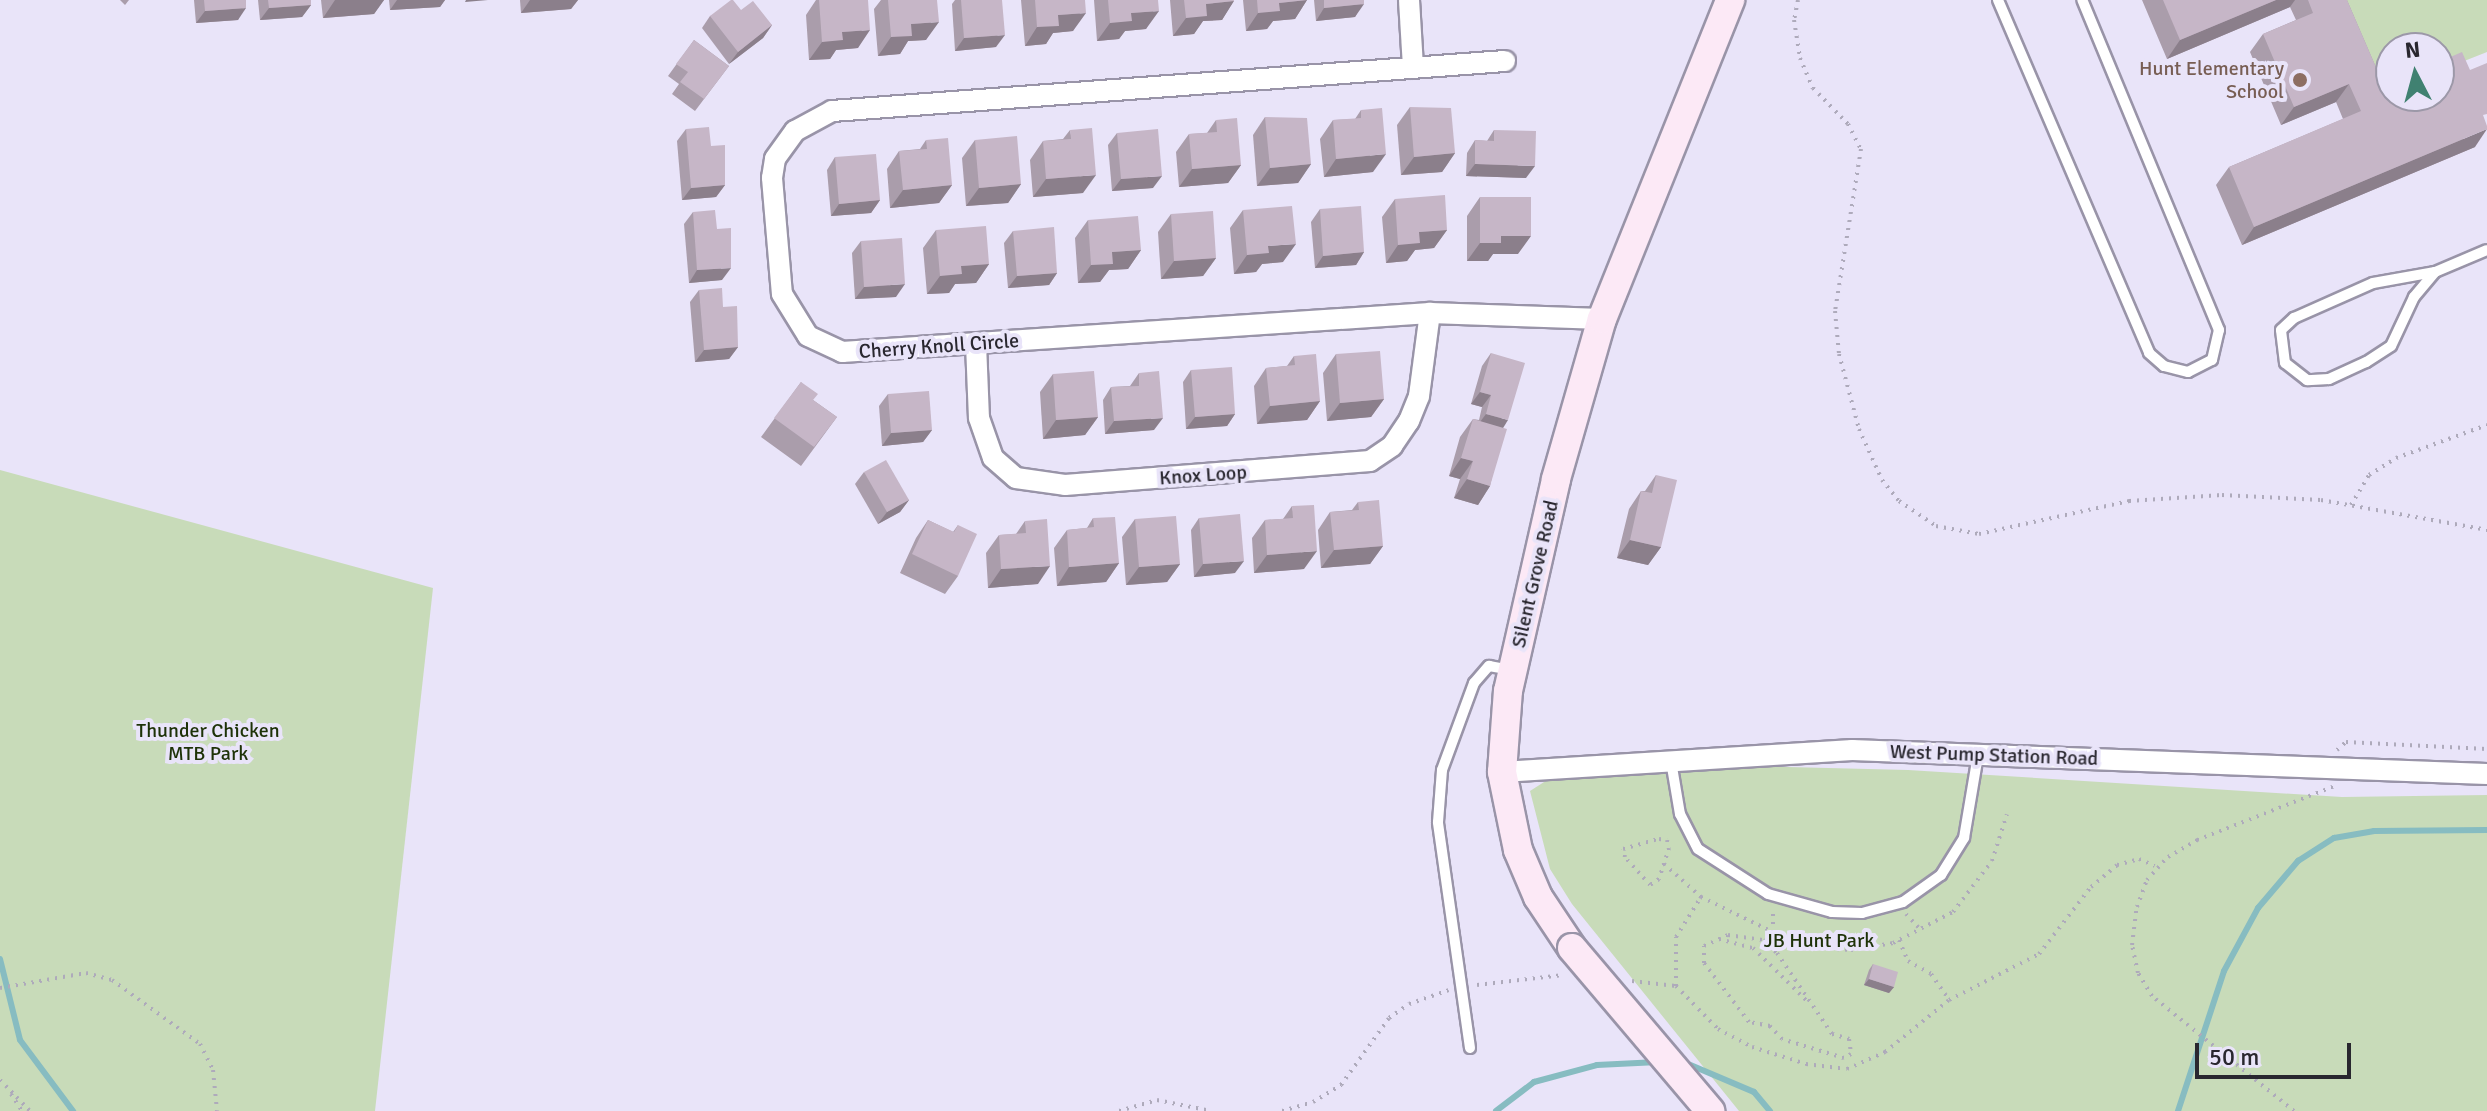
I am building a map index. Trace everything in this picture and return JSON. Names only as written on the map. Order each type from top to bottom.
[{"type":"street","points":[[1409,0],[1413,68]]},
{"type":"street","name":"Silent Grove Road","points":[[1710,1111],[1575,961],[1538,897],[1518,850],[1502,772],[1513,670],[1556,479],[1602,319],[1730,0]]},
{"type":"street","name":"Cherry Knoll Circle","points":[[1505,61],[832,111],[795,131],[775,159],[772,178],[782,294],[792,318],[808,336],[842,352],[1430,313],[1602,319]]},
{"type":"street","name":"Knox Loop","points":[[976,344],[979,418],[993,458],[1016,478],[1039,485],[1081,484],[1370,461],[1392,446],[1409,421],[1419,396],[1430,313]]},
{"type":"street","name":"West Pump Station Road","points":[[1502,772],[1852,750],[2487,774]]},
{"type":"lane","points":[[1998,0],[2149,353],[2164,366],[2188,372],[2212,360],[2219,330],[2082,0]]},
{"type":"lane","points":[[2435,272],[2414,297],[2391,346],[2366,362],[2329,379],[2307,380],[2285,363],[2281,330],[2294,318],[2373,283],[2435,272],[2487,250]]},
{"type":"lane","points":[[1470,1048],[1438,822],[1442,770],[1474,683],[1489,666],[1513,670]]},
{"type":"lane","points":[[1671,761],[1680,814],[1698,849],[1768,894],[1832,912],[1862,913],[1903,902],[1941,875],[1964,838],[1978,754]]},
{"type":"path","points":[[1798,0],[1794,20],[1800,58],[1813,88],[1848,124],[1861,149],[1835,311],[1838,340],[1859,429],[1882,480],[1899,501],[1936,526],[1979,534],[2129,501],[2222,495],[2351,505],[2487,530]]},
{"type":"path","points":[[2351,505],[2369,475],[2396,458],[2487,425]]},
{"type":"path","points":[[2335,758],[2338,747],[2346,742],[2487,749]]},
{"type":"path","points":[[2294,1111],[2175,1017],[2138,973],[2132,945],[2137,907],[2155,866],[2197,840],[2331,792],[2335,779]]},
{"type":"path","points":[[1659,839],[1667,840],[1669,848],[1659,879],[1650,885],[1625,857],[1623,849],[1659,839]]},
{"type":"path","points":[[1620,979],[1676,986],[1718,1029],[1752,1047],[1806,1064],[1847,1069],[1885,1052],[1949,1000],[2039,954],[2091,887],[2117,865],[2139,859],[2155,866]]},
{"type":"path","points":[[1676,986],[1676,937],[1701,897]]},
{"type":"path","points":[[1765,942],[1773,932]]},
{"type":"path","points":[[1728,935],[1765,942],[1832,1034],[1849,1039],[1851,1054],[1844,1058],[1782,1039],[1770,1026],[1749,1022],[1704,963],[1704,946],[1728,935]]},
{"type":"path","points":[[1719,939],[1753,948],[1817,1012]]},
{"type":"path","points":[[1899,940],[1908,961],[1931,974],[1949,1000]]},
{"type":"path","points":[[1282,1111],[1313,1102],[1341,1085],[1389,1018],[1409,1004],[1461,988],[1575,961]]},
{"type":"path","points":[[0,988],[86,973],[131,991],[200,1044],[213,1070],[217,1111]]},
{"type":"path","points":[[0,1080],[30,1111]]},
{"type":"path","points":[[5,1085],[22,1111]]},
{"type":"path","points":[[1119,1111],[1157,1100],[1211,1111]]},
{"type":"green space","points":[[2343,0],[2487,0],[2487,52],[2455,65],[2455,32],[2375,32],[2375,97],[2371,99]]},
{"type":"green space","name":"Thunder Chicken MTB Park","points":[[0,470],[433,588],[375,1111],[0,1111]]},
{"type":"green space","name":"JB Hunt Park","points":[[1669,764],[1908,770],[2342,797],[2487,795],[2487,1111],[1739,1111],[1572,904],[1550,869],[1530,791],[1555,775]]},
{"type":"building","points":[[204,0],[246,0],[246,8],[205,11]]},
{"type":"building","points":[[268,0],[311,0],[311,5],[269,8]]},
{"type":"building","points":[[731,0],[741,10],[753,1],[772,25],[738,52],[710,16]]},
{"type":"building","points":[[819,0],[868,0],[870,30],[842,32],[843,40],[822,42]]},
{"type":"building","points":[[888,0],[937,0],[939,22],[911,24],[912,36],[891,37]]},
{"type":"building","points":[[961,0],[1002,0],[1005,35],[964,38]]},
{"type":"building","points":[[1035,0],[1085,0],[1086,13],[1058,15],[1059,26],[1037,27]]},
{"type":"building","points":[[1108,0],[1158,0],[1159,11],[1131,13],[1132,21],[1110,23]]},
{"type":"building","points":[[1184,0],[1234,1],[1206,4],[1207,16],[1186,18]]},
{"type":"building","points":[[1257,0],[1307,0],[1279,3],[1280,11],[1258,13]]},
{"type":"building","points":[[1324,0],[1364,0],[1364,4],[1324,8]]},
{"type":"building","points":[[2163,0],[2276,0],[2180,40]]},
{"type":"building","points":[[2308,0],[2347,0],[2375,65],[2375,112],[2455,112],[2455,55],[2462,52],[2470,70],[2487,63],[2487,114],[2483,115],[2487,129],[2254,227],[2229,167],[2361,111],[2349,84],[2294,107],[2263,34],[2313,13]]},
{"type":"building","points":[[694,40],[729,66],[704,99],[680,82],[688,72],[676,64]]},
{"type":"building","points":[[1410,107],[1451,108],[1455,153],[1414,157]]},
{"type":"building","points":[[1382,108],[1386,154],[1336,159],[1333,120],[1361,118],[1361,110]]},
{"type":"building","points":[[1265,117],[1307,118],[1311,164],[1270,168]]},
{"type":"building","points":[[1237,118],[1241,165],[1192,169],[1189,134],[1217,132],[1216,120]]},
{"type":"building","points":[[709,127],[711,146],[725,145],[725,185],[691,188],[686,129]]},
{"type":"building","points":[[1092,128],[1096,175],[1046,179],[1043,141],[1071,139],[1070,130]]},
{"type":"building","points":[[1158,129],[1162,176],[1121,179],[1117,133]]},
{"type":"building","points":[[1494,130],[1536,131],[1535,166],[1475,164],[1475,140],[1494,141]]},
{"type":"building","points":[[1017,136],[1021,184],[979,188],[975,140]]},
{"type":"building","points":[[948,138],[952,185],[903,190],[899,151],[927,149],[926,140]]},
{"type":"building","points":[[876,154],[880,200],[839,204],[835,157]]},
{"type":"building","points":[[1445,195],[1447,230],[1419,232],[1420,243],[1398,245],[1395,199]]},
{"type":"building","points":[[1480,197],[1531,197],[1531,236],[1501,236],[1501,243],[1480,243]]},
{"type":"building","points":[[1292,206],[1296,244],[1268,246],[1269,253],[1247,255],[1243,210]]},
{"type":"building","points":[[1361,206],[1364,252],[1323,256],[1320,209]]},
{"type":"building","points":[[715,210],[717,229],[731,228],[731,268],[697,270],[693,212]]},
{"type":"building","points":[[1213,211],[1216,258],[1174,261],[1171,214]]},
{"type":"building","points":[[1138,216],[1141,250],[1112,252],[1113,264],[1091,265],[1088,220]]},
{"type":"building","points":[[986,226],[989,264],[961,266],[962,274],[940,276],[936,230]]},
{"type":"building","points":[[1054,227],[1057,273],[1017,276],[1013,231]]},
{"type":"building","points":[[902,238],[905,284],[864,287],[861,241]]},
{"type":"building","points":[[722,288],[723,307],[737,306],[738,347],[704,350],[699,290]]},
{"type":"building","points":[[1380,351],[1384,399],[1340,403],[1336,354]]},
{"type":"building","points":[[1491,353],[1525,363],[1508,420],[1486,414],[1491,395],[1480,392]]},
{"type":"building","points":[[1316,354],[1320,401],[1270,406],[1266,368],[1295,365],[1294,356]]},
{"type":"building","points":[[1232,367],[1235,414],[1195,417],[1191,370]]},
{"type":"building","points":[[1094,371],[1098,417],[1056,420],[1053,374]]},
{"type":"building","points":[[1159,371],[1163,418],[1114,421],[1111,387],[1139,386],[1139,373]]},
{"type":"building","points":[[801,382],[818,394],[813,400],[837,417],[814,447],[774,418]]},
{"type":"building","points":[[929,391],[932,430],[891,433],[888,394]]},
{"type":"building","points":[[1473,419],[1507,429],[1490,486],[1467,479],[1473,461],[1461,458]]},
{"type":"building","points":[[886,460],[909,500],[887,512],[864,472]]},
{"type":"building","points":[[1656,475],[1677,480],[1661,547],[1630,540],[1641,491],[1652,493]]},
{"type":"building","points":[[1379,500],[1383,546],[1334,550],[1330,512],[1359,510],[1358,502]]},
{"type":"building","points":[[1314,505],[1317,551],[1267,555],[1265,520],[1293,518],[1292,506]]},
{"type":"building","points":[[1240,514],[1244,561],[1203,564],[1199,518]]},
{"type":"building","points":[[1176,516],[1180,564],[1139,567],[1135,519]]},
{"type":"building","points":[[1115,517],[1119,563],[1069,567],[1067,530],[1094,527],[1093,518]]},
{"type":"building","points":[[1047,519],[1050,566],[1001,569],[999,535],[1026,533],[1025,521]]},
{"type":"building","points":[[928,520],[954,532],[958,525],[977,534],[958,576],[912,554]]},
{"type":"building","points":[[1873,964],[1898,972],[1894,987],[1869,979]]},
{"type":"waterway","points":[[2178,1111],[2224,971],[2258,908],[2298,861],[2334,838],[2374,831],[2487,830]]},
{"type":"waterway","points":[[0,959],[20,1040],[73,1111]]},
{"type":"waterway","points":[[1681,1061],[1754,1092],[1770,1111]]},
{"type":"waterway","points":[[1496,1111],[1534,1082],[1597,1065],[1658,1062]]},
{"type":"place","name":"Hunt Elementary School","points":[[2300,80]]}]
